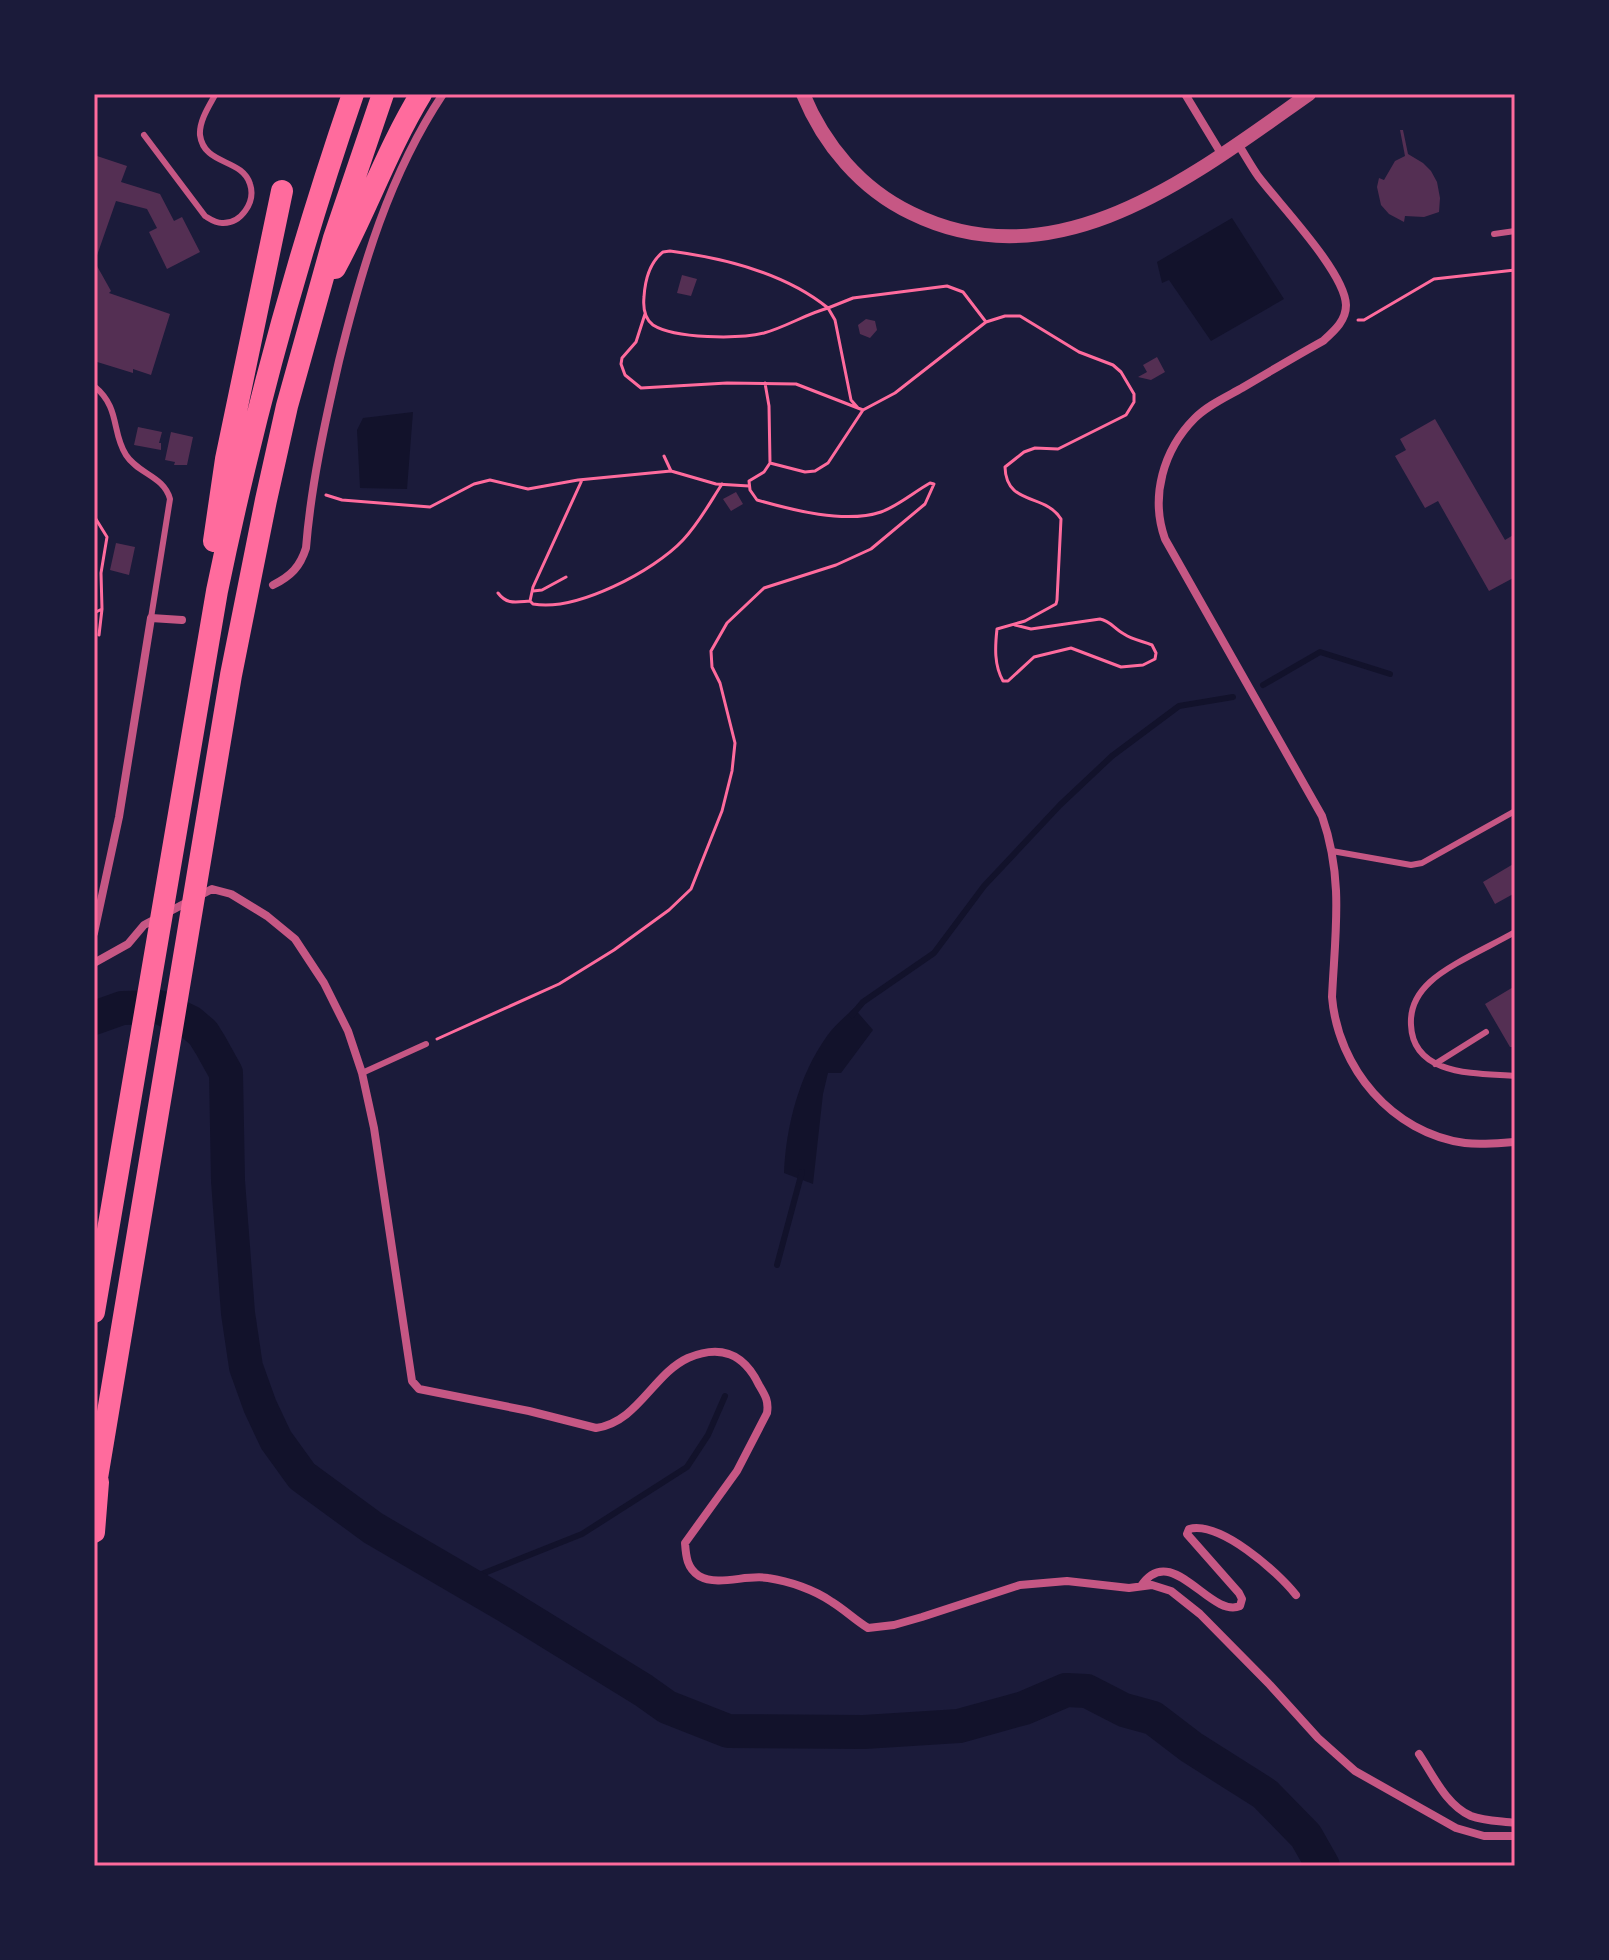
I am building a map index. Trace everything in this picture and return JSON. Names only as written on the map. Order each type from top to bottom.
[{"type":"highway","points":[[94,1312],[217,591],[261,394],[308,231],[353,94]]},
{"type":"highway","points":[[94,1496],[231,675],[266,500],[287,406],[317,300],[343,210],[383,94]]},
{"type":"highway","points":[[317,300],[354,231],[381,166],[421,94]]},
{"type":"highway","points":[[193,733],[209,576],[226,459],[282,191]]},
{"type":"highway","points":[[94,1532],[99,1469]]},
{"type":"street","points":[[273,585],[288,577],[301,564],[324,425],[357,287],[391,187],[443,94]]},
{"type":"street","points":[[803,94],[811,114],[831,146],[859,178],[889,202],[933,224],[973,234],[1013,237],[1053,234],[1141,203],[1222,155],[1309,94]]},
{"type":"street","points":[[1185,94],[1222,155]]},
{"type":"street","points":[[1238,144],[1256,173],[1335,277],[1346,303],[1342,321],[1323,341],[1196,416],[1177,440],[1161,477],[1158,503],[1165,539],[1318,805],[1332,851],[1338,885],[1333,1014],[1337,1032],[1354,1068],[1385,1105],[1424,1130],[1465,1143],[1515,1142]]},
{"type":"street","points":[[94,933],[119,817],[151,618],[182,620]]},
{"type":"street","points":[[94,963],[128,944],[144,925],[212,889],[231,894],[267,916],[295,939],[335,1003],[362,1073],[374,1128],[412,1381],[419,1389],[596,1428],[606,1427],[634,1409],[684,1360],[703,1352],[736,1356],[753,1371],[769,1403],[767,1413],[737,1471],[685,1543],[690,1569],[702,1578],[716,1580],[751,1576],[783,1582],[829,1600],[868,1628],[894,1625],[1020,1585],[1067,1581],[1129,1588],[1152,1585],[1171,1591],[1200,1614],[1318,1738],[1355,1771],[1456,1828],[1484,1836],[1515,1836]]},
{"type":"street","points":[[1141,1586],[1158,1573],[1174,1573],[1228,1608],[1240,1606],[1242,1599],[1239,1593],[1187,1534],[1189,1529],[1194,1528],[1213,1533],[1254,1556],[1283,1578],[1296,1595]]},
{"type":"street","points":[[1419,1754],[1450,1800],[1465,1812],[1485,1819],[1515,1823]]},
{"type":"lane","points":[[144,135],[205,216],[217,223],[239,217],[248,208],[252,194],[250,181],[233,165],[212,157],[200,135],[204,117],[215,95]]},
{"type":"lane","points":[[1494,234],[1515,231]]},
{"type":"lane","points":[[94,386],[103,393],[111,409],[126,456],[136,467],[160,482],[170,499],[151,618]]},
{"type":"lane","points":[[1332,851],[1411,865],[1422,863],[1515,811]]},
{"type":"lane","points":[[1515,932],[1432,980],[1412,1009],[1411,1033],[1423,1056],[1435,1064],[1455,1071],[1515,1076]]},
{"type":"lane","points":[[1435,1064],[1486,1032]]},
{"type":"lane","points":[[362,1073],[426,1044]]},
{"type":"path","points":[[863,410],[851,400],[835,320],[828,308],[800,290],[759,271],[670,251],[657,257],[647,276],[643,307],[654,325],[670,333],[752,336],[781,327],[828,308],[853,298],[947,286],[963,292],[986,322]]},
{"type":"path","points":[[1342,321],[1364,320],[1434,279],[1515,270]]},
{"type":"path","points":[[645,314],[636,342],[622,358],[621,364],[625,375],[635,385],[654,389],[796,384],[863,410]]},
{"type":"path","points":[[770,463],[805,472],[815,471],[828,463],[863,410],[895,393],[986,322],[1005,316],[1020,316],[1079,352],[1113,365],[1134,394],[1134,402],[1126,415],[1058,449],[1035,448],[1024,452],[1005,467],[1007,484],[1013,490],[1055,509],[1061,519],[1056,604],[1015,625],[997,629],[995,649],[1003,681],[1017,675],[1040,654],[1071,648],[1121,667],[1143,665],[1155,659],[1152,645],[1119,632],[1109,621],[1100,619],[1031,629],[1015,625]]},
{"type":"path","points":[[426,1044],[559,984],[614,950],[669,910],[691,889],[722,811],[732,771],[735,743],[720,683],[712,667],[711,651],[727,623],[764,588],[836,565],[871,549],[925,504],[934,484],[930,483],[883,511],[860,516],[837,516],[757,500],[749,481],[764,472],[770,463],[769,406],[765,383]]},
{"type":"path","points":[[664,456],[671,471]]},
{"type":"path","points":[[314,487],[331,498],[430,507],[474,484],[490,480],[528,489],[671,471],[722,484],[749,486]]},
{"type":"path","points":[[530,601],[531,591],[582,480]]},
{"type":"path","points":[[498,593],[503,600],[512,603],[530,601],[539,605],[562,605],[618,583],[648,568],[681,543],[704,516],[722,484]]},
{"type":"path","points":[[94,516],[107,537],[101,573],[99,635]]},
{"type":"path","points":[[531,591],[542,590],[566,577]]},
{"type":"path","points":[[94,613],[102,609]]},
{"type":"shaded area","points":[[1232,218],[1284,299],[1211,341],[1169,280],[1162,283],[1157,262]]},
{"type":"shaded area","points":[[413,412],[407,489],[360,488],[357,430],[363,418]]},
{"type":"shaded area","points":[[854,1008],[873,1030],[841,1073],[828,1073],[813,1184],[784,1173],[791,1119],[817,1051],[830,1032]]},
{"type":"building","points":[[1400,130],[1403,130],[1408,154],[1431,171],[1440,198],[1439,212],[1424,217],[1405,216],[1404,222],[1389,214],[1381,205],[1377,187],[1379,178],[1384,180],[1395,161],[1405,156]]},
{"type":"building","points":[[94,155],[127,166],[121,182],[160,194],[174,221],[182,217],[200,252],[167,269],[149,232],[157,228],[147,209],[116,201],[94,264]]},
{"type":"building","points":[[94,265],[111,291],[109,293],[170,314],[151,375],[94,361]]},
{"type":"building","points":[[682,275],[697,279],[691,296],[677,293]]},
{"type":"building","points":[[866,319],[875,321],[877,330],[870,338],[860,334],[858,325]]},
{"type":"building","points":[[1157,357],[1165,372],[1151,380],[1138,377],[1147,372],[1143,365]]},
{"type":"building","points":[[1435,419],[1505,540],[1515,534],[1515,577],[1489,591],[1438,501],[1425,508],[1395,456],[1406,450],[1400,439]]},
{"type":"building","points":[[138,427],[162,432],[161,450],[134,445]]},
{"type":"building","points":[[171,432],[193,437],[187,465],[174,465],[175,462],[165,460]]},
{"type":"building","points":[[736,492],[743,504],[731,511],[723,499]]},
{"type":"building","points":[[116,543],[135,547],[129,575],[110,570]]},
{"type":"building","points":[[1515,863],[1515,893],[1495,904],[1483,882]]},
{"type":"building","points":[[1515,986],[1515,1047],[1510,1047],[1485,1004]]},
{"type":"waterway","points":[[1263,685],[1320,652],[1390,674]]},
{"type":"waterway","points":[[852,1015],[863,1002],[934,953],[984,886],[1060,805],[1112,756],[1179,706],[1233,697]]},
{"type":"waterway","points":[[94,1018],[122,1008],[159,1007],[190,1022],[203,1033],[226,1073],[228,1181],[238,1313],[246,1367],[276,1440],[302,1476],[373,1528],[505,1605],[667,1707],[728,1731],[864,1732],[959,1726],[1024,1708],[1066,1690],[1087,1691],[1124,1710],[1153,1718],[1191,1747],[1265,1794],[1306,1836],[1323,1866]]},
{"type":"waterway","points":[[777,1265],[802,1172]]},
{"type":"waterway","points":[[464,1581],[582,1534],[687,1467],[708,1435],[725,1396]]}]
